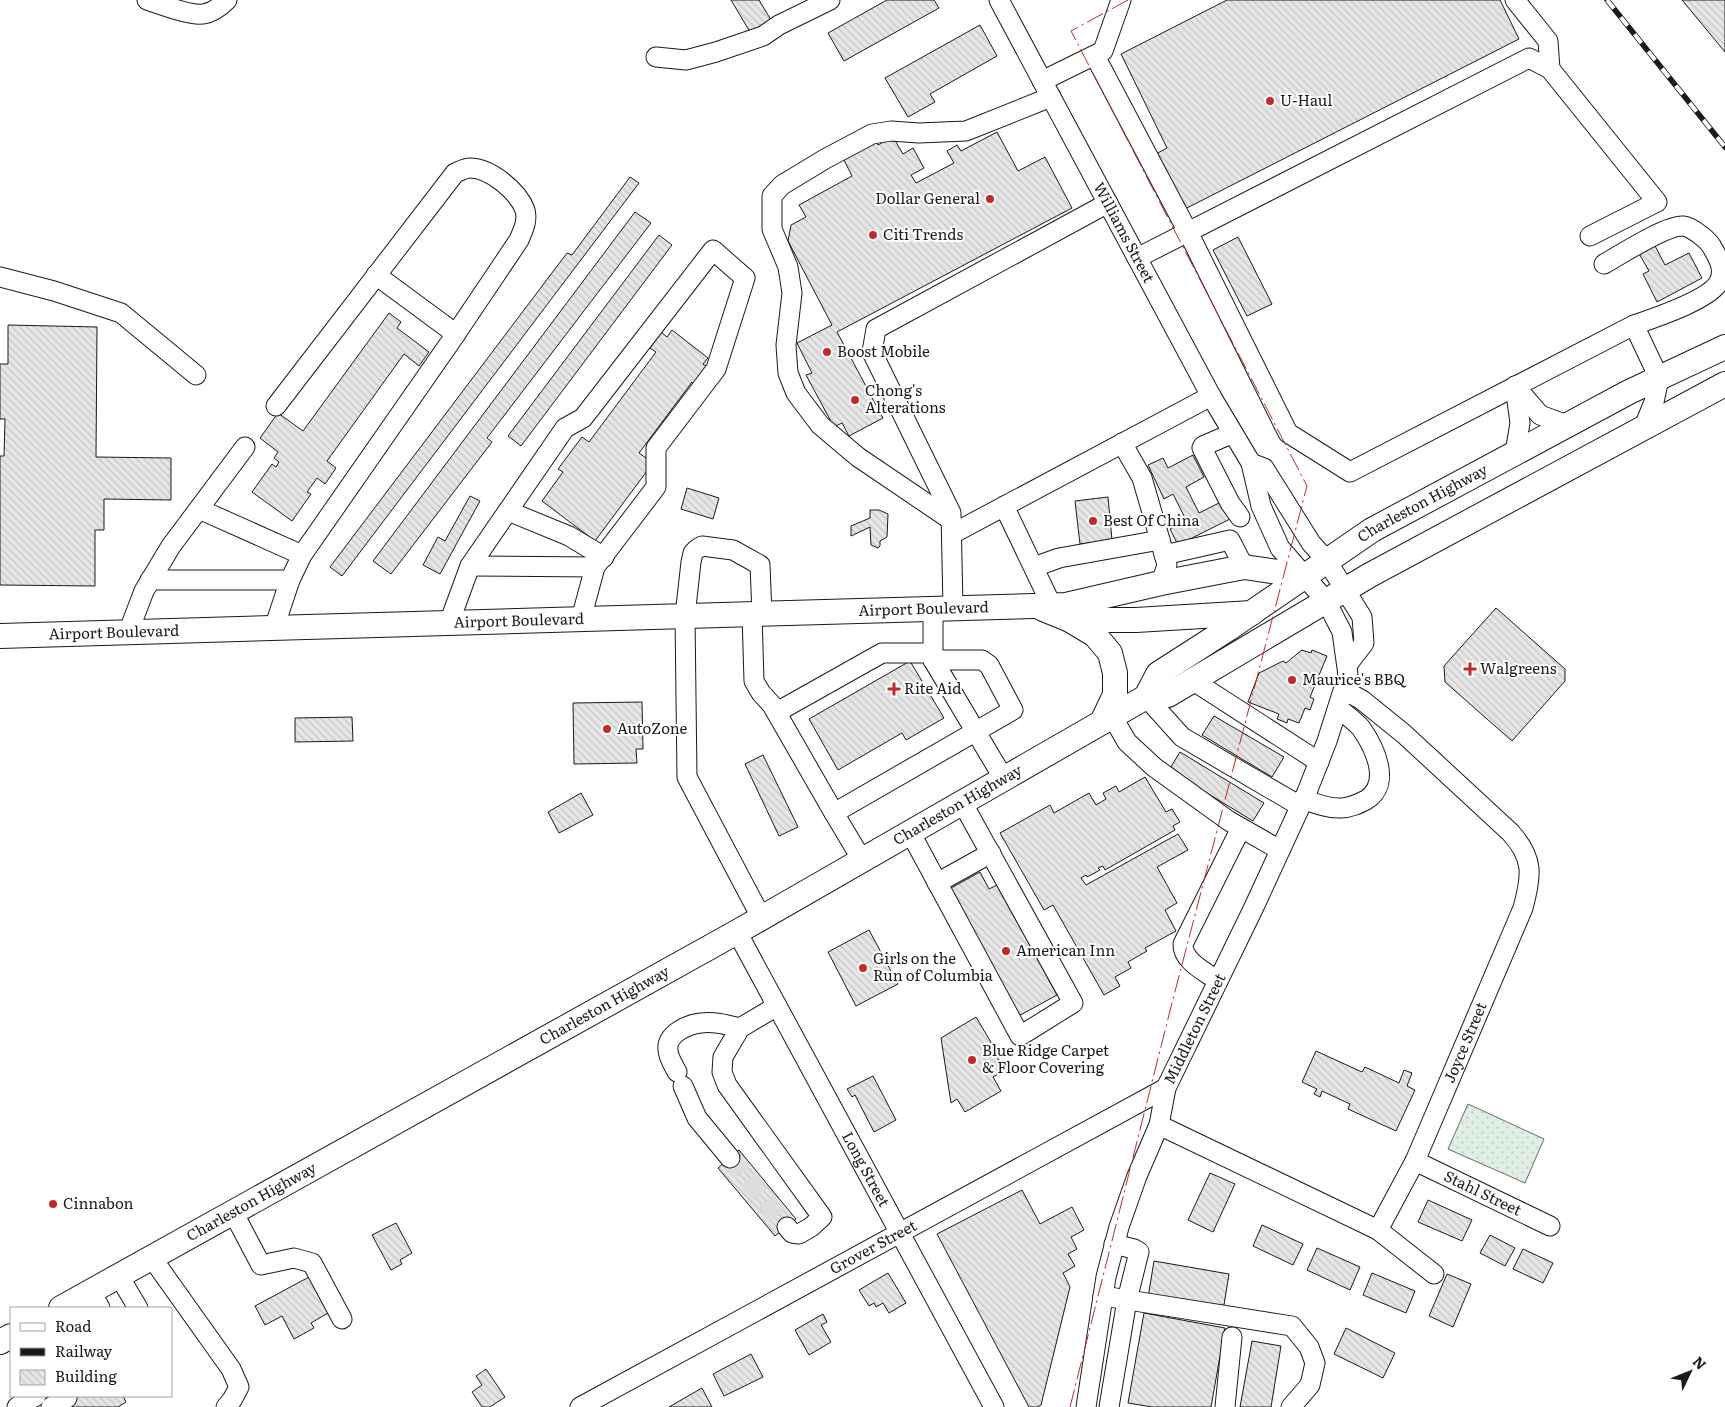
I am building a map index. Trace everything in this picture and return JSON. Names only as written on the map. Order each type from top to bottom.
[{"type":"main road","name":"Charleston Highway","points":[[1146,697],[1158,674],[1252,613],[1299,569],[1327,561],[1372,530],[1628,392],[1725,347]]},
{"type":"main road","name":"Charleston Highway","points":[[65,1307],[95,1300],[119,1276],[737,932],[1146,697],[1168,695],[1336,595],[1725,384]]},
{"type":"main road","name":"Airport Boulevard","points":[[0,636],[1066,605],[1161,583],[1244,567],[1299,569]]},
{"type":"main road","name":"Airport Boulevard","points":[[1045,606],[1070,620],[1136,620],[1252,613],[1336,595]]},
{"type":"main road","points":[[1070,620],[1095,635],[1110,653],[1115,673],[1115,695],[1107,719]]},
{"type":"street","points":[[147,0],[175,9],[202,14],[220,7],[227,0]]},
{"type":"street","points":[[656,57],[686,60],[716,52],[763,36],[830,0]]},
{"type":"street","name":"Williams Street","points":[[999,0],[1211,396],[1251,463],[1261,506],[1280,548],[1299,569]]},
{"type":"street","points":[[952,527],[852,452],[820,425],[796,393],[788,373],[786,345],[792,293],[788,267],[772,230],[772,196],[782,185],[872,134],[891,131],[919,133],[966,131],[1047,89],[1103,51],[1121,0]]},
{"type":"street","points":[[1515,0],[1548,41],[1550,70]]},
{"type":"street","points":[[1096,56],[1188,232],[1288,433],[1350,472],[1634,325],[1677,309],[1712,289],[1720,281],[1720,262],[1712,245],[1697,232],[1684,226],[1670,229],[1650,238],[1604,264]]},
{"type":"street","points":[[1137,258],[1529,58],[1550,70],[1657,202],[1590,236]]},
{"type":"street","points":[[274,628],[290,580],[302,555],[519,240],[526,224],[525,210],[518,198],[490,173],[468,168],[455,173],[276,406]]},
{"type":"street","points":[[1004,779],[933,656],[943,609],[952,527],[951,513],[872,352],[876,329],[1108,203]]},
{"type":"street","points":[[449,623],[470,566],[565,428],[583,418],[713,250],[745,278],[716,369],[656,448],[656,487],[599,562],[581,619]]},
{"type":"street","points":[[376,275],[456,334]]},
{"type":"street","points":[[0,277],[54,291],[121,313],[196,375]]},
{"type":"street","points":[[1634,325],[1659,378],[1654,402],[1644,429]]},
{"type":"street","points":[[1515,386],[1540,415],[1567,425]]},
{"type":"street","points":[[1515,386],[1520,423],[1515,453]]},
{"type":"street","points":[[952,527],[1004,506],[1211,396]]},
{"type":"street","points":[[1233,433],[1202,448],[1230,502],[1240,517]]},
{"type":"street","points":[[1122,443],[1142,478],[1168,565],[1161,583]]},
{"type":"street","points":[[128,632],[144,591],[171,546],[245,447]]},
{"type":"street","name":"Williams Street","points":[[1251,463],[1264,468],[1311,543]]},
{"type":"street","points":[[1004,506],[1034,567],[1045,606]]},
{"type":"street","points":[[1230,540],[1240,517],[1261,506]]},
{"type":"street","points":[[199,509],[302,555]]},
{"type":"street","points":[[508,511],[568,536],[599,562]]},
{"type":"street","points":[[1034,567],[1059,558],[1230,540]]},
{"type":"street","points":[[1230,540],[1244,567]]},
{"type":"street","name":"Middleton Street","points":[[1311,543],[1327,561],[1336,595]]},
{"type":"street","points":[[761,917],[686,777],[685,616],[693,553],[697,548],[702,546],[733,550],[760,566],[762,574],[757,614],[754,681],[761,693],[777,712],[862,860]]},
{"type":"street","points":[[470,566],[599,562]]},
{"type":"street","name":"Middleton Street","points":[[1086,1407],[1103,1296],[1114,1244],[1136,1176],[1159,1125],[1166,1088],[1302,803],[1319,762],[1344,690],[1348,675],[1348,664],[1364,643],[1362,617],[1336,595],[1299,569]]},
{"type":"street","points":[[150,580],[290,580]]},
{"type":"street","points":[[777,712],[882,653],[982,660],[989,665],[1013,710],[834,813]]},
{"type":"street","points":[[1192,680],[1319,762]]},
{"type":"street","name":"Joyce Street","points":[[1344,690],[1362,700],[1404,734],[1510,832],[1523,845],[1531,873],[1523,908],[1414,1161],[1378,1230]]},
{"type":"street","points":[[1146,697],[1182,737],[1302,803],[1340,808],[1358,805],[1374,795],[1381,776],[1372,745],[1360,726],[1338,708]]},
{"type":"street","points":[[1107,719],[1127,742],[1154,767],[1198,800],[1241,828],[1280,850]]},
{"type":"street","points":[[910,832],[1020,1036],[1074,1003],[962,802]]},
{"type":"street","points":[[1218,981],[1187,957],[1182,950],[1183,944],[1241,828]]},
{"type":"street","points":[[936,883],[991,853]]},
{"type":"street","name":"Long Street","points":[[737,932],[994,1407]]},
{"type":"street","points":[[777,1006],[740,1028],[723,1057],[722,1072],[727,1085],[822,1217],[811,1227],[799,1234],[792,1233],[787,1227]]},
{"type":"street","points":[[730,1158],[697,1118],[668,1050],[671,1038],[678,1032],[702,1022],[740,1028]]},
{"type":"street","name":"Grover Street","points":[[580,1407],[1166,1088]]},
{"type":"street","points":[[1159,1125],[1378,1230],[1434,1274]]},
{"type":"street","name":"Stahl Street","points":[[1414,1161],[1550,1226]]},
{"type":"street","points":[[233,1212],[261,1265],[294,1258],[312,1263],[342,1319]]},
{"type":"street","points":[[1109,1407],[1127,1300],[1138,1252],[1134,1249],[1114,1244]]},
{"type":"street","points":[[152,1258],[178,1308],[231,1369],[239,1387],[226,1407]]},
{"type":"street","points":[[119,1276],[137,1307]]},
{"type":"street","points":[[1103,1296],[1292,1326],[1309,1347],[1315,1363],[1310,1386],[1291,1407]]},
{"type":"street","points":[[1225,1407],[1232,1337]]},
{"type":"street","points":[[17,1407],[34,1397]]},
{"type":"street","points":[[51,1407],[67,1398]]},
{"type":"green space","points":[[1468,1104],[1544,1139],[1525,1183],[1448,1149]]},
{"type":"building","points":[[731,0],[759,0],[771,20],[750,32]]},
{"type":"building","points":[[887,0],[934,0],[939,8],[844,61],[828,33]]},
{"type":"building","name":"U-Haul","points":[[1227,0],[1500,0],[1519,39],[1183,210],[1156,154],[1167,148],[1121,54]]},
{"type":"building","points":[[1682,0],[1725,0],[1725,52]]},
{"type":"building","points":[[980,25],[997,56],[930,94],[935,102],[908,117],[885,78]]},
{"type":"building","points":[[997,132],[1018,171],[1045,157],[1072,208],[837,332],[883,418],[849,436],[842,423],[834,427],[806,375],[812,373],[797,343],[832,325],[788,241],[791,225],[806,217],[799,205],[852,176],[842,156],[874,139],[878,145],[893,137],[903,154],[913,148],[924,168],[911,175],[916,183],[954,163],[947,151],[957,145],[961,151]]},
{"type":"building","points":[[630,177],[639,183],[342,576],[330,567],[567,253],[572,255]]},
{"type":"building","points":[[635,212],[651,223],[487,438],[492,442],[391,574],[373,561]]},
{"type":"building","points":[[659,235],[672,245],[521,446],[508,436]]},
{"type":"building","points":[[1238,237],[1272,304],[1247,316],[1213,250]]},
{"type":"building","points":[[1653,242],[1665,265],[1689,253],[1702,278],[1657,302],[1643,274],[1649,271],[1637,250]]},
{"type":"building","points":[[389,313],[401,322],[397,328],[429,352],[419,366],[404,354],[327,461],[336,468],[325,484],[317,478],[307,492],[311,494],[292,521],[252,492],[272,464],[276,467],[279,462],[274,458],[278,452],[260,438],[278,413],[303,431]]},
{"type":"building","points":[[8,325],[97,327],[96,457],[171,458],[171,500],[104,499],[104,530],[95,530],[95,586],[0,585],[0,456],[4,456],[5,419],[0,419],[0,364],[8,364]]},
{"type":"building","points":[[672,330],[708,358],[703,364],[709,368],[696,386],[692,382],[639,453],[653,463],[595,541],[542,501],[563,472],[558,469],[582,437],[589,442],[656,352],[650,348],[661,332],[667,337]]},
{"type":"building","points":[[1193,455],[1204,477],[1186,487],[1199,513],[1227,499],[1236,516],[1178,545],[1170,529],[1186,520],[1173,494],[1164,499],[1148,465],[1163,458],[1168,468]]},
{"type":"building","points":[[687,488],[719,498],[713,519],[681,509]]},
{"type":"building","points":[[470,496],[480,501],[440,574],[423,565],[438,537],[445,541]]},
{"type":"building","points":[[1108,497],[1112,540],[1080,544],[1075,501]]},
{"type":"building","points":[[870,510],[879,510],[888,514],[887,537],[880,541],[878,548],[871,545],[870,527],[851,536],[851,526],[870,518]]},
{"type":"building","name":"Walgreens","points":[[1496,608],[1565,669],[1565,681],[1512,741],[1445,682],[1444,666]]},
{"type":"building","points":[[1302,650],[1311,653],[1312,650],[1327,656],[1310,697],[1314,699],[1310,710],[1305,708],[1299,723],[1288,719],[1287,723],[1277,719],[1279,714],[1248,702],[1259,673],[1283,661],[1286,663]]},
{"type":"building","name":"Rite Aid","points":[[910,661],[944,718],[906,740],[902,733],[838,770],[809,719]]},
{"type":"building","points":[[642,702],[643,749],[636,749],[637,763],[574,764],[573,703]]},
{"type":"building","points":[[1214,716],[1284,757],[1272,777],[1202,735]]},
{"type":"building","points":[[352,717],[353,741],[295,742],[295,718]]},
{"type":"building","points":[[1180,752],[1264,803],[1253,821],[1169,770]]},
{"type":"building","points":[[763,755],[798,827],[779,836],[745,764]]},
{"type":"building","points":[[1145,777],[1166,812],[1172,809],[1180,822],[1173,826],[1175,830],[1105,870],[1103,866],[1098,868],[1100,870],[1081,878],[1086,885],[1178,834],[1188,850],[1157,867],[1177,903],[1165,910],[1176,931],[1145,948],[1147,951],[1128,962],[1131,968],[1115,977],[1120,986],[1104,995],[1053,905],[1044,910],[1000,833],[1050,805],[1054,813],[1089,793],[1096,805],[1106,799],[1103,793],[1116,786],[1119,792]]},
{"type":"building","points":[[581,793],[593,815],[559,833],[548,812]]},
{"type":"building","name":"American Inn","points":[[980,872],[989,889],[997,885],[1057,995],[1015,1018],[954,908],[960,904],[951,888]]},
{"type":"building","name":"Girls on the Run of Columbia","points":[[869,930],[898,984],[856,1006],[828,952]]},
{"type":"building","name":"Blue Ridge Carpet & Floor Covering","points":[[976,1017],[1005,1070],[993,1077],[1001,1091],[965,1112],[957,1099],[951,1103],[941,1038]]},
{"type":"building","points":[[1316,1051],[1362,1072],[1365,1067],[1399,1083],[1404,1070],[1412,1073],[1407,1086],[1415,1090],[1396,1131],[1348,1109],[1350,1104],[1322,1091],[1320,1097],[1314,1094],[1317,1089],[1302,1082]]},
{"type":"building","points":[[873,1076],[896,1120],[874,1132],[855,1095],[852,1097],[847,1089]]},
{"type":"building","points":[[739,1150],[796,1219],[775,1236],[718,1168]]},
{"type":"building","points":[[1210,1173],[1235,1184],[1213,1232],[1188,1220]]},
{"type":"building","points":[[1022,1190],[1040,1224],[1072,1207],[1084,1230],[1071,1237],[1077,1249],[1068,1254],[1075,1266],[1063,1273],[1070,1287],[1041,1405],[1037,1407],[1029,1407],[937,1234]]},
{"type":"building","points":[[1428,1200],[1472,1220],[1462,1241],[1418,1222]]},
{"type":"building","points":[[396,1223],[412,1253],[400,1260],[402,1264],[391,1270],[372,1235]]},
{"type":"building","points":[[1262,1225],[1303,1244],[1293,1265],[1253,1246]]},
{"type":"building","points":[[1490,1235],[1515,1248],[1505,1266],[1480,1253]]},
{"type":"building","points":[[1317,1248],[1360,1267],[1350,1290],[1307,1270]]},
{"type":"building","points":[[1523,1249],[1553,1263],[1543,1283],[1513,1269]]},
{"type":"building","points":[[1154,1261],[1229,1274],[1223,1311],[1148,1298]]},
{"type":"building","points":[[888,1273],[906,1303],[889,1313],[883,1303],[876,1307],[874,1303],[869,1306],[859,1290]]},
{"type":"building","points":[[1372,1273],[1415,1291],[1406,1313],[1363,1295]]},
{"type":"building","points":[[1447,1274],[1471,1284],[1453,1327],[1429,1316]]},
{"type":"building","points":[[309,1277],[328,1313],[311,1323],[314,1328],[294,1339],[282,1316],[265,1325],[255,1306]]},
{"type":"building","points":[[1144,1313],[1225,1328],[1211,1407],[1152,1407],[1128,1403]]},
{"type":"building","points":[[823,1314],[827,1322],[821,1325],[831,1342],[809,1355],[795,1330]]},
{"type":"building","points":[[1346,1328],[1395,1353],[1383,1378],[1334,1354]]},
{"type":"building","points":[[1252,1341],[1281,1346],[1271,1407],[1240,1407]]},
{"type":"building","points":[[751,1354],[763,1377],[724,1396],[713,1374]]},
{"type":"building","points":[[486,1369],[505,1397],[490,1407],[482,1407],[472,1392],[482,1385],[476,1376]]},
{"type":"building","points":[[702,1388],[712,1407],[669,1407]]},
{"type":"building","points":[[67,1397],[124,1397],[126,1402],[118,1407],[72,1407]]},
{"type":"tunnel","points":[[730,1158],[787,1227]]},
{"type":"railway","points":[[1607,0],[1725,147]]},
{"type":"power","points":[[1070,1407],[1172,1003],[1307,486],[1071,31],[1128,0]]},
{"type":"place","name":"U-Haul","points":[[1270,101]]},
{"type":"place","name":"Dollar General","points":[[990,199]]},
{"type":"place","name":"Citi Trends","points":[[873,235]]},
{"type":"place","name":"Boost Mobile","points":[[827,352]]},
{"type":"place","name":"Chong's Alterations","points":[[855,400]]},
{"type":"place","name":"Best Of China","points":[[1093,521]]},
{"type":"place","name":"Walgreens","points":[[1470,669]]},
{"type":"place","name":"Maurice's BBQ","points":[[1292,680]]},
{"type":"place","name":"Rite Aid","points":[[894,689]]},
{"type":"place","name":"AutoZone","points":[[607,729]]},
{"type":"place","name":"American Inn","points":[[1006,951]]},
{"type":"place","name":"Girls on the Run of Columbia","points":[[863,968]]},
{"type":"place","name":"Blue Ridge Carpet & Floor Covering","points":[[972,1060]]},
{"type":"place","name":"Cinnabon","points":[[53,1204]]}]
